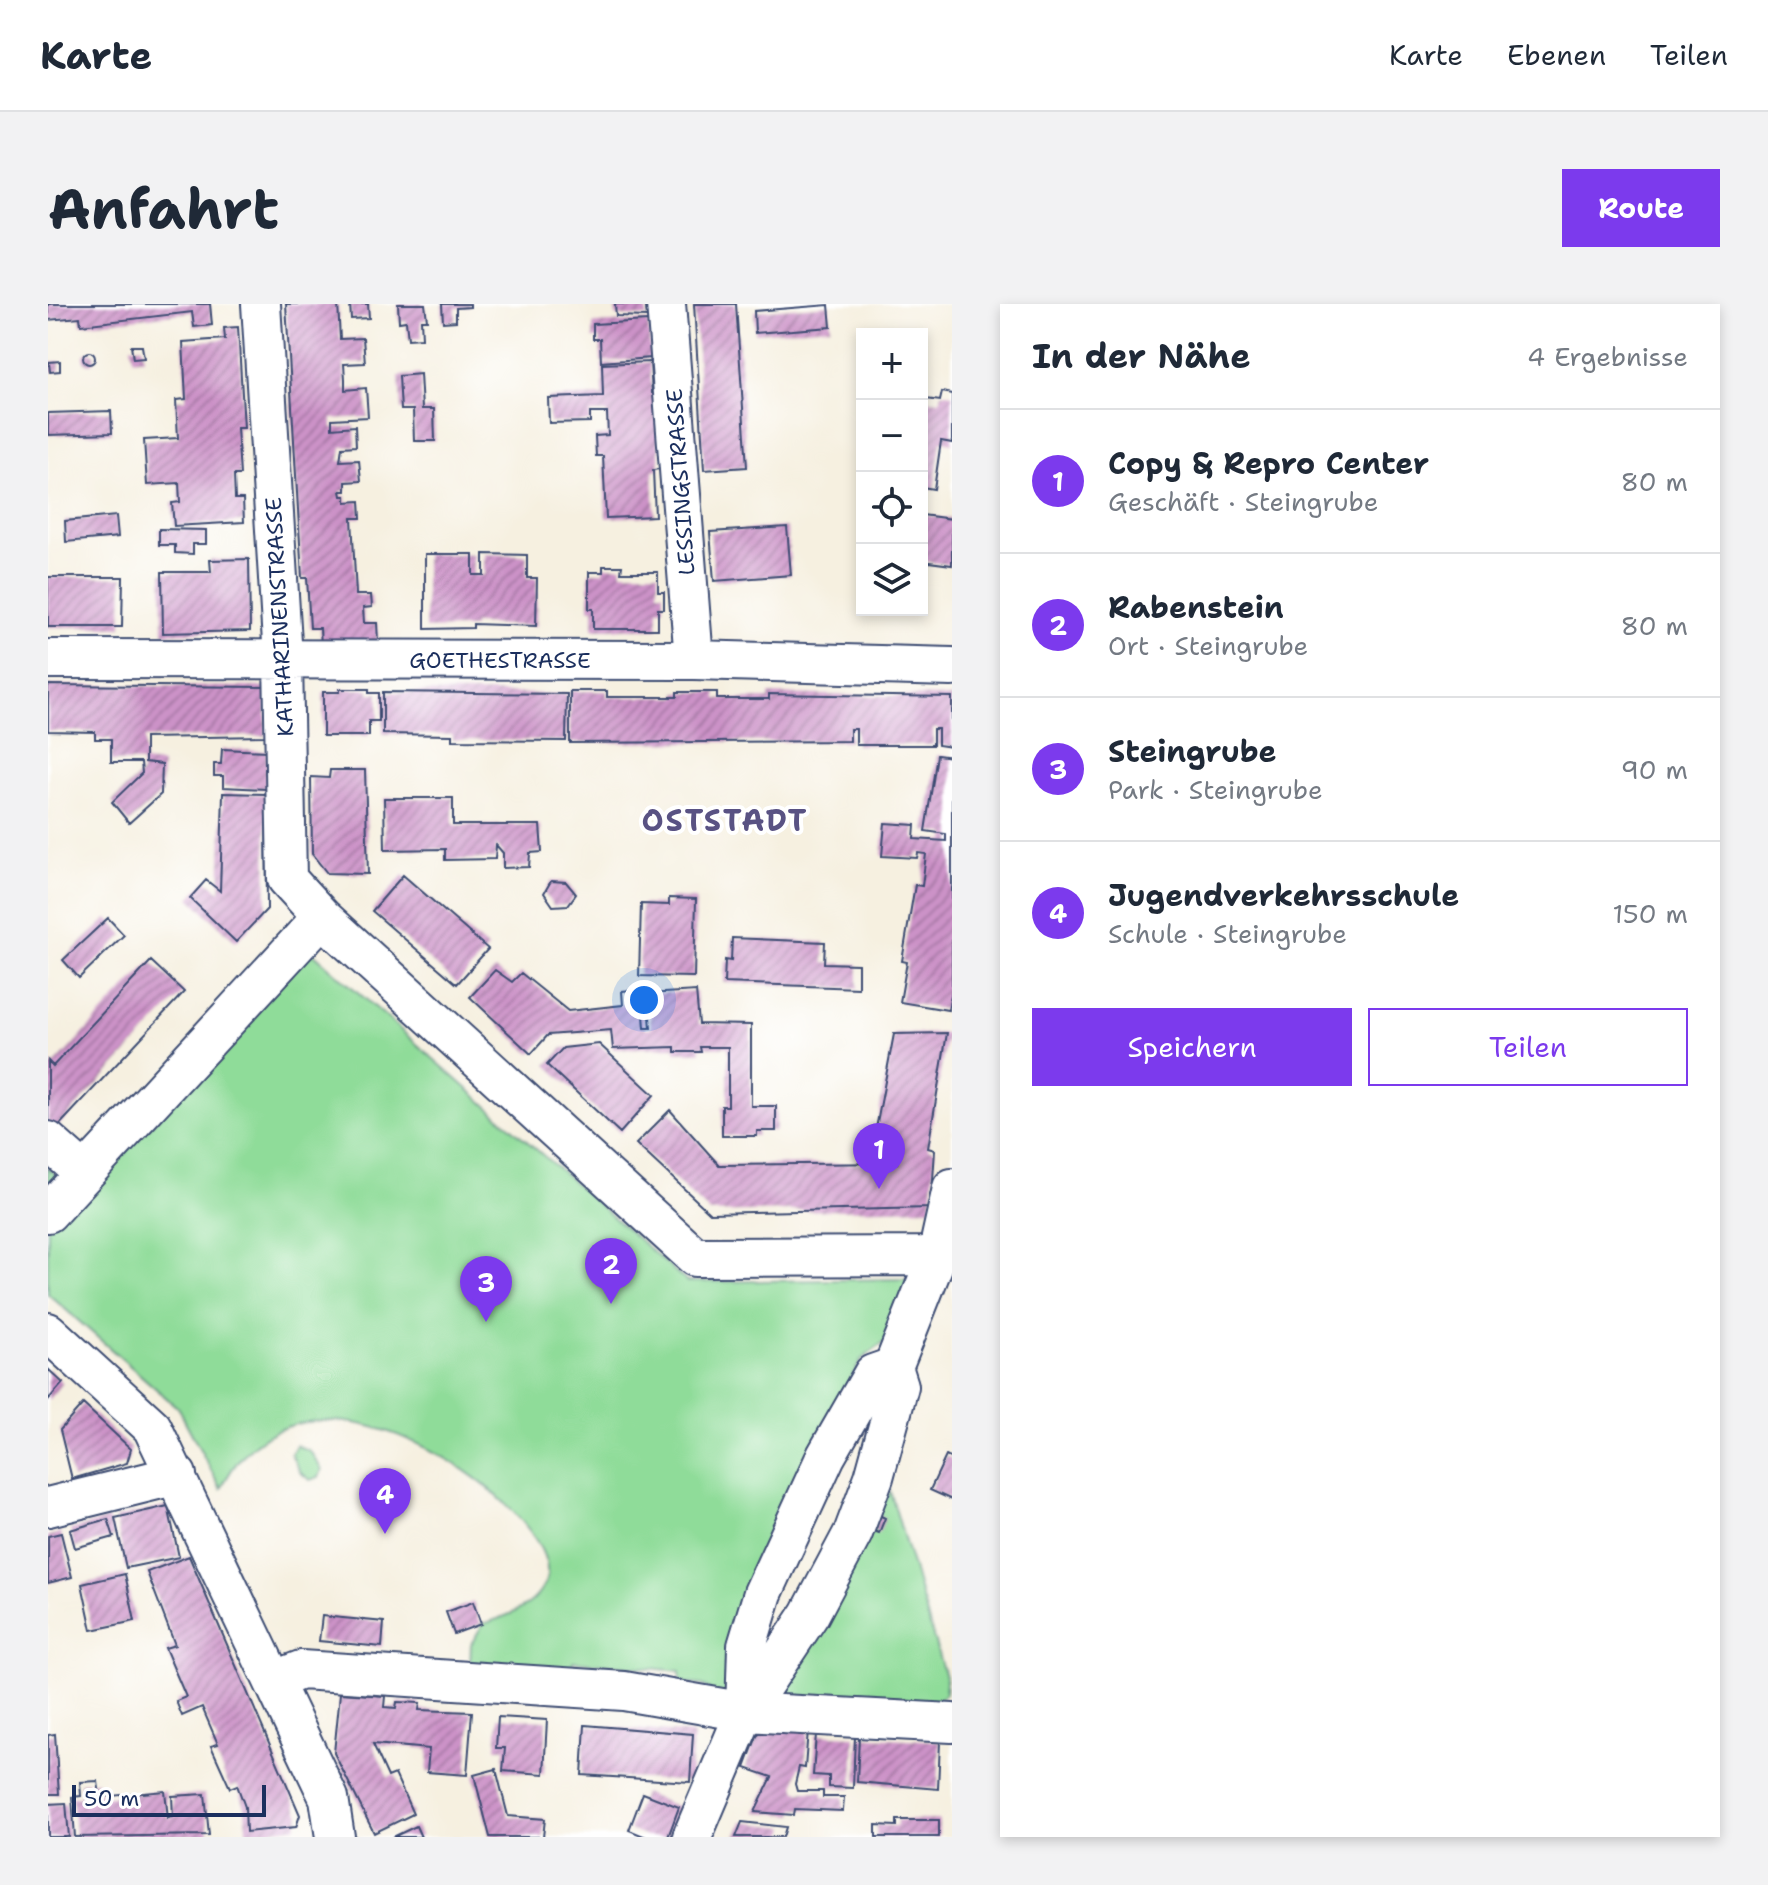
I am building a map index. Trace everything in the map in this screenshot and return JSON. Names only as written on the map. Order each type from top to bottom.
[{"type":"street","name":"KATHARINENSTRASSE","points":[[261,304],[283,659],[287,879],[322,917],[695,1257],[937,1256]]},
{"type":"street","name":"LESSINGSTRASSE","points":[[666,304],[694,660]]},
{"type":"street","name":"GOETHESTRASSE","points":[[48,659],[694,660],[952,667]]},
{"type":"street","points":[[48,1213],[322,917]]},
{"type":"street","points":[[48,1141],[84,1173]]},
{"type":"street","points":[[692,1837],[745,1712],[810,1614],[853,1533],[874,1477],[899,1386],[893,1367],[937,1256],[952,1188]]},
{"type":"street","points":[[48,1332],[152,1427],[329,1798],[335,1837]]},
{"type":"street","points":[[745,1712],[747,1646],[763,1593],[826,1456],[873,1374],[893,1367]]},
{"type":"street","points":[[48,1507],[177,1475]]},
{"type":"street","points":[[275,1680],[301,1670],[624,1691],[745,1712],[952,1723]]},
{"type":"green space","points":[[310,950],[687,1282],[911,1279],[886,1341],[862,1359],[817,1437],[749,1577],[730,1666],[822,1624],[890,1491],[946,1680],[945,1694],[936,1702],[745,1712],[702,1685],[680,1683],[680,1671],[573,1661],[571,1673],[470,1665],[471,1644],[483,1624],[528,1604],[546,1580],[541,1550],[515,1514],[474,1477],[422,1446],[365,1425],[309,1422],[259,1441],[221,1489],[178,1408],[48,1294],[48,1167],[83,1200]]},
{"type":"green space","points":[[296,1445],[310,1451],[322,1470],[319,1477],[310,1480],[300,1472],[291,1454]]},
{"type":"building","points":[[48,304],[210,304],[212,325],[194,327],[192,312],[81,325],[80,317],[48,320]]},
{"type":"building","points":[[286,304],[338,304],[340,339],[363,338],[365,363],[344,364],[345,390],[366,388],[368,417],[332,419],[332,428],[355,426],[356,446],[342,447],[340,461],[359,460],[361,481],[346,482],[346,491],[341,491],[342,496],[346,496],[346,502],[360,501],[361,518],[352,518],[356,595],[371,595],[372,607],[363,608],[364,623],[377,623],[378,642],[321,645],[320,628],[310,628],[307,578],[302,578]]},
{"type":"building","points":[[350,304],[368,304],[369,318],[351,319]]},
{"type":"building","points":[[398,304],[425,304],[427,320],[421,320],[422,338],[408,339],[406,321],[399,322]]},
{"type":"building","points":[[442,304],[470,304],[470,307],[456,308],[456,321],[443,322]]},
{"type":"building","points":[[615,304],[646,304],[647,317],[616,316]]},
{"type":"building","points":[[694,304],[736,304],[747,467],[704,470]]},
{"type":"building","points":[[829,305],[831,327],[755,333],[754,311]]},
{"type":"building","points":[[648,321],[651,358],[601,362],[600,339],[593,339],[593,324]]},
{"type":"building","points":[[238,327],[244,428],[237,428],[240,475],[234,475],[235,499],[243,499],[244,522],[174,526],[172,503],[180,502],[179,483],[147,485],[144,440],[178,438],[176,400],[186,399],[183,342],[225,339],[224,328]]},
{"type":"building","points":[[131,346],[142,346],[144,358],[133,359]]},
{"type":"building","points":[[89,352],[95,358],[89,364],[83,358]]},
{"type":"building","points":[[60,361],[60,371],[50,372],[49,362]]},
{"type":"building","points":[[650,362],[652,393],[656,393],[660,469],[653,470],[655,516],[606,518],[603,456],[596,456],[595,436],[608,435],[607,413],[590,413],[590,422],[549,423],[548,398],[603,396],[602,364]]},
{"type":"building","points":[[420,374],[422,409],[434,409],[435,441],[414,441],[413,410],[401,410],[399,376]]},
{"type":"building","points":[[942,392],[952,394],[952,443],[941,441],[934,489],[928,488],[928,399],[940,401]]},
{"type":"building","points":[[111,411],[112,433],[48,435],[48,413]]},
{"type":"building","points":[[116,516],[118,537],[66,542],[65,521]]},
{"type":"building","points":[[928,516],[952,519],[952,565],[928,562]]},
{"type":"building","points":[[787,527],[791,575],[714,581],[710,532]]},
{"type":"building","points":[[159,529],[206,530],[206,544],[193,544],[193,554],[175,553],[175,545],[159,545]]},
{"type":"building","points":[[425,554],[473,554],[473,575],[484,575],[484,554],[527,555],[527,578],[537,578],[536,626],[473,624],[473,628],[425,629]]},
{"type":"building","points":[[249,559],[250,631],[163,633],[162,572],[211,572],[210,560]]},
{"type":"building","points":[[603,566],[622,566],[621,572],[658,572],[658,592],[664,592],[664,609],[658,609],[658,629],[593,629],[593,609],[589,609],[589,572],[603,572]]},
{"type":"building","points":[[48,577],[123,577],[122,627],[48,627]]},
{"type":"building","points":[[48,685],[267,687],[266,736],[145,738],[145,762],[162,764],[161,794],[129,823],[112,802],[142,773],[141,762],[111,762],[111,739],[95,739],[95,732],[48,731]]},
{"type":"building","points":[[340,689],[369,689],[369,693],[379,693],[379,721],[369,721],[369,736],[323,736],[323,692],[340,692]]},
{"type":"building","points":[[570,691],[607,691],[607,697],[677,697],[677,692],[717,692],[717,699],[769,699],[769,694],[952,697],[952,747],[938,745],[938,729],[933,729],[933,745],[856,745],[856,729],[850,729],[850,741],[570,743]]},
{"type":"building","points":[[383,692],[567,694],[566,741],[452,740],[452,735],[383,734]]},
{"type":"building","points":[[222,749],[267,751],[266,789],[223,787],[223,776],[214,776],[214,764],[221,764]]},
{"type":"building","points":[[937,755],[952,757],[952,990],[948,1010],[900,1002],[907,962],[902,961],[915,885],[922,886],[926,854],[918,853],[917,858],[882,856],[885,823],[915,825],[914,839],[946,841],[946,834],[925,831]]},
{"type":"building","points":[[330,770],[365,770],[368,874],[327,873],[312,854],[311,777],[329,778]]},
{"type":"building","points":[[223,793],[266,794],[267,909],[236,942],[190,898],[206,880],[220,891]]},
{"type":"building","points":[[384,798],[453,798],[453,825],[540,825],[542,852],[530,853],[529,867],[503,868],[503,853],[496,845],[495,859],[445,860],[445,849],[385,850]]},
{"type":"building","points":[[403,875],[488,949],[457,984],[372,911]]},
{"type":"building","points":[[551,881],[566,882],[576,894],[568,905],[553,906],[544,893]]},
{"type":"building","points":[[669,898],[696,899],[694,977],[639,976],[641,904],[669,905]]},
{"type":"building","points":[[108,918],[124,935],[79,978],[63,960]]},
{"type":"building","points":[[732,938],[825,942],[824,963],[858,964],[858,988],[724,983],[725,960],[731,961]]},
{"type":"building","points":[[151,961],[184,992],[53,1132],[48,1127],[48,1061],[53,1066]]},
{"type":"building","points":[[495,970],[512,982],[521,973],[568,1011],[623,1005],[622,991],[642,989],[645,1028],[651,1028],[648,994],[696,991],[699,1024],[751,1025],[751,1106],[776,1106],[776,1131],[757,1131],[757,1136],[722,1136],[722,1106],[728,1106],[728,1047],[700,1047],[701,1052],[675,1052],[675,1047],[613,1049],[611,1030],[548,1035],[531,1054],[470,997]]},
{"type":"building","points":[[947,1033],[928,1148],[935,1150],[931,1208],[710,1213],[636,1144],[670,1110],[719,1165],[897,1163],[900,1143],[874,1139],[894,1034]]},
{"type":"building","points":[[599,1044],[654,1095],[620,1133],[547,1065],[563,1048]]},
{"type":"building","points":[[48,1369],[63,1383],[48,1400]]},
{"type":"building","points":[[83,1404],[131,1449],[127,1463],[72,1479],[60,1430]]},
{"type":"building","points":[[946,1456],[952,1459],[952,1500],[930,1490]]},
{"type":"building","points":[[168,1506],[179,1557],[126,1568],[115,1518]]},
{"type":"building","points":[[879,1515],[885,1518],[879,1533],[873,1531]]},
{"type":"building","points":[[108,1519],[114,1537],[75,1548],[70,1530]]},
{"type":"building","points":[[61,1533],[72,1577],[48,1583],[48,1536]]},
{"type":"building","points":[[189,1556],[300,1815],[296,1827],[246,1832],[245,1807],[237,1785],[230,1788],[211,1746],[218,1744],[202,1707],[182,1716],[176,1701],[186,1697],[165,1648],[175,1645],[147,1572]]},
{"type":"building","points":[[125,1574],[135,1621],[92,1630],[82,1584]]},
{"type":"building","points":[[473,1602],[481,1624],[454,1634],[446,1612]]},
{"type":"building","points":[[322,1616],[384,1622],[382,1647],[319,1641]]},
{"type":"building","points":[[340,1693],[385,1696],[384,1707],[396,1708],[397,1702],[420,1703],[419,1710],[472,1712],[467,1775],[427,1772],[429,1749],[373,1744],[388,1777],[395,1774],[413,1814],[374,1833],[334,1753]]},
{"type":"building","points":[[498,1717],[547,1720],[544,1774],[503,1771],[505,1748],[496,1748]]},
{"type":"building","points":[[585,1725],[693,1734],[690,1782],[582,1775]]},
{"type":"building","points":[[768,1727],[808,1730],[805,1768],[799,1767],[795,1784],[797,1791],[823,1791],[823,1797],[844,1797],[843,1811],[795,1809],[794,1815],[755,1812],[772,1777],[745,1768],[757,1736]]},
{"type":"building","points":[[55,1734],[59,1794],[48,1794],[48,1735]]},
{"type":"building","points":[[816,1734],[855,1736],[853,1788],[829,1787],[829,1776],[813,1775]]},
{"type":"building","points":[[859,1736],[940,1741],[938,1789],[857,1782]]},
{"type":"building","points":[[496,1769],[508,1816],[545,1819],[543,1837],[490,1837],[474,1775]]},
{"type":"building","points":[[98,1781],[100,1797],[165,1791],[168,1818],[173,1817],[172,1796],[205,1794],[209,1835],[75,1837],[72,1797],[81,1796],[80,1782]]},
{"type":"building","points":[[643,1793],[679,1807],[668,1837],[646,1837],[629,1830]]},
{"type":"building","points":[[66,1803],[69,1837],[48,1837],[48,1804]]},
{"type":"building","points":[[897,1820],[939,1820],[939,1837],[876,1837],[876,1825],[897,1826]]},
{"type":"building","points":[[742,1822],[786,1827],[783,1837],[736,1837]]},
{"type":"building","points":[[416,1826],[421,1837],[393,1837]]},
{"type":"place","name":"Copy & Repro Center","points":[[879,1189]]},
{"type":"place","name":"Rabenstein","points":[[611,1304]]},
{"type":"place","name":"Steingrube","points":[[486,1322]]},
{"type":"place","name":"Jugendverkehrsschule","points":[[385,1534]]},
{"type":"district","name":"OSTSTADT","points":[[725,821]]}]
